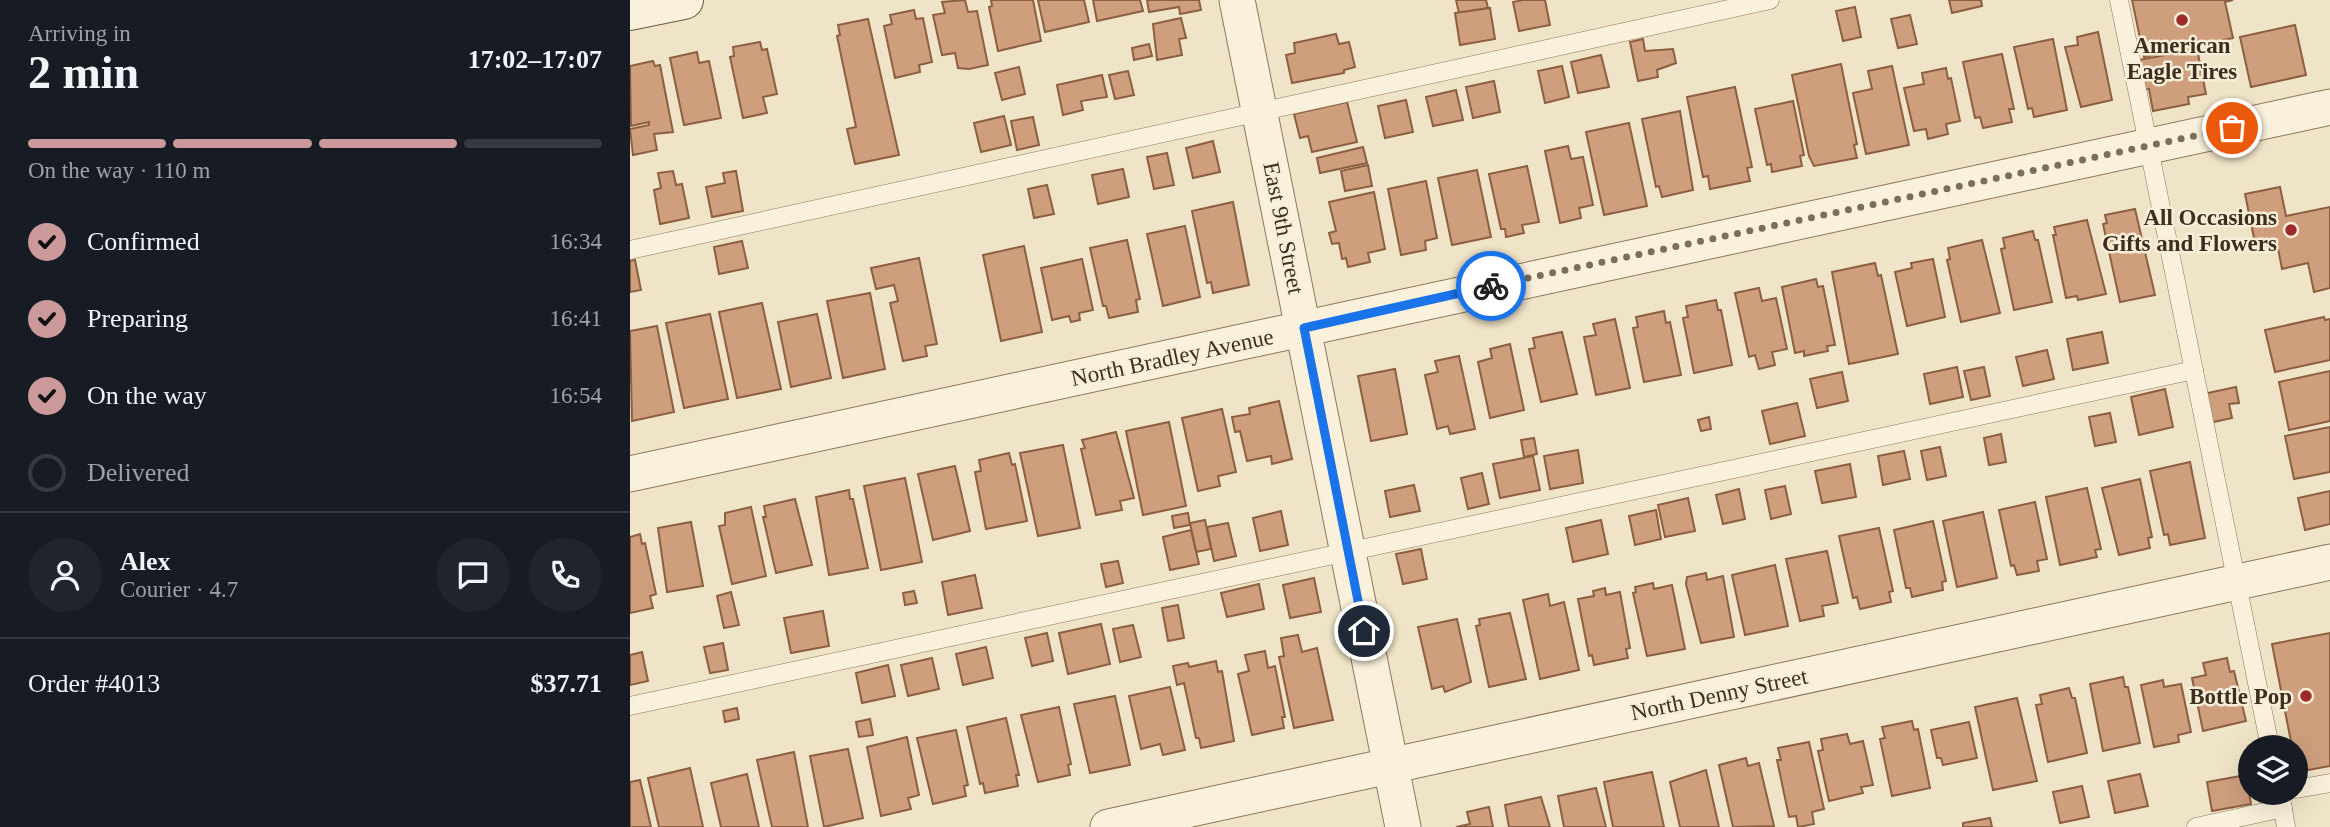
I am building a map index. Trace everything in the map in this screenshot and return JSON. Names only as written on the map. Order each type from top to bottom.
[{"type":"main road","points":[[630,12],[684,0]]},
{"type":"street","name":"East 9th Street","points":[[1237,0],[1403,827]]},
{"type":"street","name":"North Bradley Avenue","points":[[630,474],[2330,107]]},
{"type":"street","name":"North Denny Street","points":[[1108,827],[2330,562]]},
{"type":"lane","points":[[630,250],[1770,0]]},
{"type":"lane","points":[[2119,0],[2268,735]]},
{"type":"lane","points":[[630,706],[2194,370]]},
{"type":"lane","points":[[2308,787],[2330,783]]},
{"type":"lane","points":[[2196,827],[2265,805]]},
{"type":"lane","points":[[2282,805],[2286,827]]},
{"type":"building","points":[[965,0],[968,12],[977,11],[988,65],[969,69],[958,68],[955,53],[942,55],[933,15],[945,13],[942,2]]},
{"type":"building","points":[[991,0],[1033,0],[1041,41],[998,51],[989,7],[992,6]]},
{"type":"building","points":[[1038,0],[1084,0],[1089,22],[1045,32]]},
{"type":"building","points":[[1093,0],[1140,0],[1143,11],[1097,21]]},
{"type":"building","points":[[1147,0],[1199,0],[1201,10],[1180,14],[1179,7],[1149,12]]},
{"type":"building","points":[[1456,0],[1486,0],[1488,8],[1459,13]]},
{"type":"building","points":[[1545,0],[1550,25],[1519,31],[1513,2]]},
{"type":"building","points":[[1949,0],[1981,0],[1982,6],[1952,13]]},
{"type":"building","name":"American Eagle Tires","points":[[2132,0],[2233,0],[2225,2],[2233,38],[2144,57]]},
{"type":"building","points":[[1855,7],[1861,37],[1843,41],[1836,11]]},
{"type":"building","points":[[1490,8],[1495,39],[1460,45],[1455,13]]},
{"type":"building","points":[[914,10],[916,19],[923,18],[932,62],[919,65],[920,72],[895,78],[884,26],[892,24],[890,15]]},
{"type":"building","points":[[1910,15],[1917,44],[1898,48],[1891,19]]},
{"type":"building","points":[[1181,18],[1186,38],[1179,39],[1182,55],[1157,60],[1153,24]]},
{"type":"building","points":[[868,19],[899,155],[855,164],[847,129],[856,127],[837,36],[840,35],[838,25]]},
{"type":"building","points":[[2295,25],[2306,75],[2251,87],[2240,37]]},
{"type":"building","points":[[2098,32],[2112,100],[2081,107],[2065,47],[2078,45],[2077,37]]},
{"type":"building","points":[[1336,34],[1339,44],[1349,42],[1355,67],[1344,70],[1344,73],[1292,83],[1286,55],[1295,53],[1294,43]]},
{"type":"building","points":[[1643,39],[1645,51],[1673,49],[1676,63],[1657,70],[1658,77],[1638,81],[1630,42]]},
{"type":"building","points":[[2053,39],[2067,110],[2034,117],[2032,108],[2028,109],[2014,47]]},
{"type":"building","points":[[760,42],[762,50],[767,49],[777,94],[763,97],[767,113],[743,118],[730,57],[734,56],[733,47]]},
{"type":"building","points":[[1149,44],[1152,56],[1134,60],[1132,48]]},
{"type":"building","points":[[2197,49],[2206,94],[2188,97],[2189,104],[2153,111],[2149,89],[2144,90],[2139,60]]},
{"type":"building","points":[[697,52],[699,63],[709,61],[721,118],[684,125],[670,58]]},
{"type":"building","points":[[2002,54],[2014,109],[2009,109],[2012,122],[1983,128],[1980,117],[1975,118],[1963,62]]},
{"type":"building","points":[[1601,55],[1609,87],[1578,93],[1571,62]]},
{"type":"building","points":[[653,61],[655,66],[660,65],[673,132],[654,134],[657,150],[633,155],[630,129],[649,125],[649,122],[631,126],[630,66]]},
{"type":"building","points":[[1841,64],[1857,144],[1854,145],[1857,158],[1814,166],[1809,156],[1792,75]]},
{"type":"building","points":[[1562,66],[1569,97],[1545,103],[1538,71]]},
{"type":"building","points":[[1892,66],[1909,145],[1866,154],[1853,93],[1872,89],[1868,71]]},
{"type":"building","points":[[1019,67],[1025,94],[1002,100],[995,73]]},
{"type":"building","points":[[1946,68],[1948,79],[1951,78],[1960,121],[1946,124],[1948,134],[1928,139],[1926,129],[1914,131],[1904,88],[1924,84],[1922,73]]},
{"type":"building","points":[[1128,71],[1134,95],[1115,99],[1109,75]]},
{"type":"building","points":[[1102,75],[1107,97],[1081,101],[1083,110],[1063,115],[1057,85]]},
{"type":"building","points":[[1494,81],[1500,112],[1473,118],[1466,87]]},
{"type":"building","points":[[1735,87],[1752,167],[1747,168],[1750,181],[1710,189],[1708,176],[1703,177],[1687,97]]},
{"type":"building","points":[[1456,90],[1463,120],[1433,126],[1426,97]]},
{"type":"building","points":[[1406,100],[1413,132],[1385,138],[1378,106]]},
{"type":"building","points":[[1793,101],[1804,155],[1800,156],[1802,166],[1772,172],[1771,164],[1767,165],[1755,109]]},
{"type":"building","points":[[1347,102],[1357,142],[1312,152],[1308,136],[1300,138],[1294,114]]},
{"type":"building","points":[[1680,111],[1693,190],[1662,197],[1659,186],[1656,187],[1642,119]]},
{"type":"building","points":[[1004,116],[1011,145],[981,152],[974,123]]},
{"type":"building","points":[[1033,117],[1039,145],[1017,150],[1011,121]]},
{"type":"building","points":[[1629,123],[1647,206],[1604,215],[1586,132]]},
{"type":"building","points":[[1213,141],[1220,172],[1193,178],[1186,148]]},
{"type":"building","points":[[1568,146],[1571,159],[1583,157],[1593,205],[1579,208],[1581,218],[1560,223],[1545,151]]},
{"type":"building","points":[[1363,147],[1367,163],[1320,173],[1317,158]]},
{"type":"building","points":[[1167,153],[1174,185],[1154,189],[1147,157]]},
{"type":"building","points":[[1368,165],[1372,186],[1345,191],[1341,171]]},
{"type":"building","points":[[1527,166],[1539,222],[1522,225],[1524,233],[1506,237],[1505,229],[1501,229],[1489,174]]},
{"type":"building","points":[[1123,169],[1129,197],[1098,204],[1092,175]]},
{"type":"building","points":[[1477,170],[1491,237],[1452,245],[1438,178]]},
{"type":"building","points":[[673,171],[676,185],[682,184],[689,218],[660,224],[654,190],[661,188],[658,173]]},
{"type":"building","points":[[736,171],[743,211],[712,217],[706,187],[725,183],[723,173]]},
{"type":"building","points":[[1426,181],[1437,238],[1425,241],[1426,250],[1401,255],[1388,189]]},
{"type":"building","points":[[1047,185],[1054,214],[1034,218],[1028,189]]},
{"type":"building","name":"All Occasions Gifts and Flowers","points":[[2280,187],[2286,216],[2330,207],[2330,288],[2314,292],[2308,263],[2282,269],[2277,243],[2256,248],[2245,194]]},
{"type":"building","points":[[1374,192],[1385,249],[1368,253],[1370,262],[1348,267],[1346,258],[1342,259],[1339,243],[1332,244],[1329,233],[1336,231],[1329,202]]},
{"type":"building","points":[[1233,202],[1249,285],[1213,293],[1211,282],[1207,283],[1192,211]]},
{"type":"building","points":[[2135,209],[2155,295],[2120,302],[2103,224],[2107,223],[2105,215]]},
{"type":"building","points":[[2087,220],[2106,294],[2078,300],[2077,296],[2066,298],[2053,235],[2056,235],[2054,227]]},
{"type":"building","points":[[1185,226],[1200,297],[1163,306],[1147,234]]},
{"type":"building","points":[[2033,231],[2035,240],[2038,240],[2052,302],[2014,310],[2001,249],[2005,248],[2003,238]]},
{"type":"building","points":[[1127,240],[1140,299],[1136,300],[1138,312],[1109,318],[1106,306],[1103,306],[1090,248]]},
{"type":"building","points":[[1982,240],[2000,313],[1961,322],[1947,260],[1950,259],[1948,248]]},
{"type":"building","points":[[742,241],[748,268],[719,274],[714,247]]},
{"type":"building","points":[[1024,246],[1042,332],[1001,341],[983,255]]},
{"type":"building","points":[[919,258],[937,344],[925,346],[927,356],[903,361],[890,303],[898,301],[894,285],[876,289],[871,268]]},
{"type":"building","points":[[1082,259],[1093,310],[1079,313],[1080,320],[1071,322],[1069,316],[1052,320],[1041,268]]},
{"type":"building","points":[[1933,259],[1945,317],[1907,326],[1895,272],[1912,268],[1911,263]]},
{"type":"building","points":[[635,260],[641,290],[630,292],[630,261]]},
{"type":"building","points":[[1875,263],[1878,276],[1881,275],[1898,354],[1849,364],[1832,272]]},
{"type":"building","points":[[1816,279],[1818,287],[1823,286],[1835,345],[1827,346],[1828,351],[1804,356],[1804,351],[1795,353],[1782,287]]},
{"type":"building","points":[[1759,288],[1762,301],[1776,298],[1787,349],[1772,352],[1775,365],[1759,369],[1755,355],[1749,357],[1735,293]]},
{"type":"building","points":[[870,293],[885,369],[843,378],[827,301]]},
{"type":"building","points":[[1716,300],[1718,310],[1721,310],[1732,365],[1694,373],[1683,318],[1688,317],[1686,306]]},
{"type":"building","points":[[762,303],[781,389],[737,398],[719,312]]},
{"type":"building","points":[[1664,311],[1666,323],[1670,322],[1681,375],[1644,382],[1633,328],[1638,327],[1636,317]]},
{"type":"building","points":[[710,314],[728,399],[684,408],[666,323]]},
{"type":"building","points":[[817,314],[831,378],[791,387],[778,322]]},
{"type":"building","points":[[2324,317],[2325,320],[2330,319],[2330,360],[2275,372],[2265,330]]},
{"type":"building","points":[[1615,319],[1630,388],[1596,395],[1584,337],[1596,335],[1593,324]]},
{"type":"building","points":[[657,326],[674,412],[632,421],[630,331]]},
{"type":"building","points":[[1562,332],[1577,394],[1541,402],[1529,349],[1535,348],[1533,338]]},
{"type":"building","points":[[2102,332],[2108,363],[2073,370],[2067,339]]},
{"type":"building","points":[[1510,344],[1524,410],[1490,418],[1478,362],[1492,358],[1490,349]]},
{"type":"building","points":[[2047,350],[2054,379],[2023,386],[2016,357]]},
{"type":"building","points":[[1459,356],[1475,429],[1450,434],[1448,426],[1437,429],[1425,375],[1438,372],[1435,361]]},
{"type":"building","points":[[1957,367],[1963,397],[1930,404],[1924,374]]},
{"type":"building","points":[[1984,367],[1990,396],[1971,400],[1964,371]]},
{"type":"building","points":[[1395,369],[1407,434],[1371,441],[1358,376]]},
{"type":"building","points":[[2330,371],[2330,421],[2289,430],[2279,382]]},
{"type":"building","points":[[1842,372],[1848,401],[1817,408],[1810,379]]},
{"type":"building","points":[[2236,387],[2239,403],[2229,404],[2232,418],[2209,423],[2203,394]]},
{"type":"building","points":[[2165,389],[2173,427],[2139,435],[2131,397]]},
{"type":"building","points":[[1279,401],[1292,459],[1272,464],[1271,456],[1247,461],[1240,431],[1235,432],[1232,417],[1250,414],[1249,408]]},
{"type":"building","points":[[1797,403],[1805,436],[1770,444],[1762,411]]},
{"type":"building","points":[[1222,409],[1236,472],[1218,476],[1220,486],[1198,491],[1182,418]]},
{"type":"building","points":[[2110,413],[2116,442],[2095,446],[2089,417]]},
{"type":"building","points":[[1709,417],[1711,429],[1701,431],[1698,420]]},
{"type":"building","points":[[1169,422],[1186,506],[1143,515],[1126,431]]},
{"type":"building","points":[[2330,427],[2330,472],[2294,479],[2285,436]]},
{"type":"building","points":[[1116,432],[1134,498],[1120,501],[1122,510],[1096,515],[1081,449],[1085,448],[1082,440]]},
{"type":"building","points":[[2001,434],[2006,462],[1989,465],[1984,438]]},
{"type":"building","points":[[1534,438],[1537,454],[1524,457],[1521,440]]},
{"type":"building","points":[[1063,445],[1080,528],[1038,536],[1020,453]]},
{"type":"building","points":[[1940,447],[1946,476],[1927,480],[1921,451]]},
{"type":"building","points":[[1578,450],[1583,483],[1550,489],[1544,456]]},
{"type":"building","points":[[1904,451],[1910,479],[1883,485],[1878,456]]},
{"type":"building","points":[[1009,453],[1012,465],[1015,464],[1027,521],[986,529],[975,472],[981,471],[979,460]]},
{"type":"building","points":[[1533,456],[1540,490],[1500,498],[1493,464]]},
{"type":"building","points":[[2190,462],[2205,538],[2170,545],[2168,534],[2164,535],[2150,471]]},
{"type":"building","points":[[1850,464],[1856,497],[1822,503],[1815,471]]},
{"type":"building","points":[[955,466],[970,531],[933,540],[918,474]]},
{"type":"building","points":[[1482,473],[1489,504],[1468,509],[1461,478]]},
{"type":"building","points":[[905,478],[922,562],[881,570],[864,486]]},
{"type":"building","points":[[2140,479],[2152,537],[2148,538],[2150,548],[2119,555],[2102,488]]},
{"type":"building","points":[[1414,485],[1420,511],[1390,517],[1385,491]]},
{"type":"building","points":[[1785,486],[1791,514],[1771,519],[1765,490]]},
{"type":"building","points":[[2087,488],[2101,549],[2095,550],[2097,557],[2060,565],[2046,497]]},
{"type":"building","points":[[1739,489],[1745,519],[1723,524],[1716,495]]},
{"type":"building","points":[[849,490],[868,568],[829,575],[816,497]]},
{"type":"building","points":[[2330,491],[2330,524],[2305,530],[2298,498]]},
{"type":"building","points":[[1688,498],[1695,531],[1665,537],[1658,505]]},
{"type":"building","points":[[795,499],[812,565],[776,573],[763,517],[766,517],[764,506]]},
{"type":"building","points":[[2035,502],[2047,559],[2037,561],[2039,571],[2017,575],[2014,565],[2011,566],[1999,510]]},
{"type":"building","points":[[751,507],[766,576],[732,584],[719,526],[725,525],[725,513]]},
{"type":"building","points":[[1656,510],[1661,539],[1635,545],[1629,516]]},
{"type":"building","points":[[1281,511],[1288,545],[1260,551],[1253,518]]},
{"type":"building","points":[[1983,512],[1997,578],[1957,587],[1943,521]]},
{"type":"building","points":[[1188,513],[1190,525],[1174,528],[1172,516]]},
{"type":"building","points":[[1205,520],[1211,549],[1196,552],[1190,523]]},
{"type":"building","points":[[1601,520],[1608,554],[1573,562],[1566,528]]},
{"type":"building","points":[[1933,521],[1946,581],[1942,582],[1943,590],[1912,597],[1910,588],[1906,588],[1894,530]]},
{"type":"building","points":[[691,522],[703,586],[667,592],[658,528]]},
{"type":"building","points":[[1228,523],[1236,556],[1214,561],[1207,527]]},
{"type":"building","points":[[1879,528],[1893,591],[1889,592],[1891,602],[1860,609],[1857,597],[1853,598],[1839,536]]},
{"type":"building","points":[[1191,530],[1199,564],[1170,570],[1163,537]]},
{"type":"building","points":[[640,534],[642,544],[645,543],[656,594],[650,596],[653,608],[630,613],[630,537]]},
{"type":"building","points":[[1421,549],[1427,579],[1403,584],[1396,554]]},
{"type":"building","points":[[1827,551],[1838,603],[1822,606],[1824,616],[1800,621],[1786,559]]},
{"type":"building","points":[[1118,561],[1123,583],[1106,587],[1101,564]]},
{"type":"building","points":[[1775,565],[1788,626],[1745,635],[1732,575]]},
{"type":"building","points":[[1706,573],[1707,580],[1723,576],[1734,637],[1701,643],[1686,584],[1687,577]]},
{"type":"building","points":[[975,575],[982,608],[948,615],[942,582]]},
{"type":"building","points":[[1314,578],[1321,612],[1290,618],[1283,585]]},
{"type":"building","points":[[1653,583],[1654,589],[1672,585],[1685,649],[1647,656],[1633,593],[1636,592],[1635,587]]},
{"type":"building","points":[[1259,584],[1264,609],[1227,617],[1221,593]]},
{"type":"building","points":[[1605,588],[1606,595],[1620,592],[1630,648],[1626,649],[1628,658],[1594,665],[1592,655],[1589,656],[1578,599],[1594,596],[1593,591]]},
{"type":"building","points":[[914,591],[917,603],[905,605],[903,593]]},
{"type":"building","points":[[731,592],[739,625],[724,628],[717,596]]},
{"type":"building","points":[[1548,594],[1550,606],[1564,602],[1579,670],[1540,679],[1523,600]]},
{"type":"building","points":[[1178,605],[1184,638],[1168,641],[1162,608]]},
{"type":"building","points":[[823,611],[829,646],[791,653],[784,618]]},
{"type":"building","points":[[1510,613],[1526,679],[1489,687],[1476,626],[1480,625],[1479,619]]},
{"type":"building","points":[[1457,619],[1471,682],[1445,692],[1443,686],[1432,689],[1418,627]]},
{"type":"building","points":[[1101,624],[1110,664],[1068,674],[1059,633]]},
{"type":"building","points":[[1133,625],[1141,657],[1120,662],[1113,629]]},
{"type":"building","points":[[1047,633],[1053,661],[1032,666],[1025,638]]},
{"type":"building","name":"Bottle Pop","points":[[2330,633],[2330,766],[2308,770],[2308,735],[2290,735],[2272,644]]},
{"type":"building","points":[[1298,635],[1302,652],[1317,648],[1333,720],[1294,728],[1279,657],[1284,656],[1281,638]]},
{"type":"building","points":[[723,643],[728,670],[710,673],[704,647]]},
{"type":"building","points":[[986,647],[993,678],[963,685],[956,654]]},
{"type":"building","points":[[1265,651],[1268,668],[1275,666],[1285,717],[1282,717],[1284,728],[1252,735],[1238,674],[1249,671],[1245,655]]},
{"type":"building","points":[[642,652],[648,681],[630,685],[630,655]]},
{"type":"building","points":[[932,658],[939,689],[908,696],[901,665]]},
{"type":"building","points":[[2227,658],[2230,672],[2234,671],[2246,721],[2203,731],[2192,678],[2206,675],[2203,663]]},
{"type":"building","points":[[1216,661],[1218,672],[1222,671],[1234,741],[1201,748],[1199,738],[1196,738],[1184,683],[1177,685],[1173,666],[1188,663],[1189,667]]},
{"type":"building","points":[[888,665],[895,696],[862,703],[856,673]]},
{"type":"building","points":[[2123,677],[2125,687],[2128,687],[2140,743],[2103,751],[2090,684]]},
{"type":"building","points":[[2163,680],[2164,687],[2181,684],[2191,732],[2178,735],[2179,742],[2154,747],[2141,685]]},
{"type":"building","points":[[1170,687],[1185,750],[1163,755],[1160,744],[1141,749],[1129,696]]},
{"type":"building","points":[[2069,688],[2072,698],[2075,698],[2087,753],[2048,762],[2036,705],[2042,704],[2040,695]]},
{"type":"building","points":[[1115,696],[1130,765],[1090,773],[1074,704]]},
{"type":"building","points":[[2017,698],[2037,781],[1993,790],[1975,707]]},
{"type":"building","points":[[1059,707],[1071,764],[1068,765],[1070,775],[1038,782],[1021,715]]},
{"type":"building","points":[[737,708],[739,719],[725,722],[723,711]]},
{"type":"building","points":[[1006,718],[1019,775],[1016,775],[1018,786],[985,793],[983,783],[980,784],[967,727]]},
{"type":"building","points":[[870,719],[873,735],[859,737],[856,722]]},
{"type":"building","points":[[1912,721],[1914,730],[1918,729],[1930,788],[1892,796],[1880,739],[1885,738],[1882,727]]},
{"type":"building","points":[[1969,722],[1977,758],[1943,765],[1941,758],[1937,758],[1931,730]]},
{"type":"building","points":[[956,730],[968,785],[964,786],[966,796],[933,804],[917,738]]},
{"type":"building","points":[[1847,734],[1850,744],[1863,741],[1873,785],[1861,787],[1863,793],[1829,801],[1818,751],[1823,750],[1821,739]]},
{"type":"building","points":[[907,737],[919,795],[908,798],[911,809],[881,816],[867,747]]},
{"type":"building","points":[[1809,742],[1824,809],[1812,812],[1814,824],[1798,827],[1796,816],[1789,817],[1777,760],[1781,760],[1778,748]]},
{"type":"building","points":[[848,749],[863,818],[824,827],[810,756]]},
{"type":"building","points":[[794,752],[808,827],[772,827],[757,760]]},
{"type":"building","points":[[1746,758],[1748,766],[1759,763],[1774,826],[1733,827],[1719,765]]},
{"type":"building","points":[[690,768],[703,827],[659,827],[648,778]]},
{"type":"building","points":[[1706,770],[1719,827],[1680,827],[1670,782]]},
{"type":"building","points":[[1652,772],[1664,827],[1613,827],[1604,782]]},
{"type":"building","points":[[747,774],[759,827],[721,827],[711,783]]},
{"type":"building","points":[[2140,774],[2148,806],[2115,813],[2108,781]]},
{"type":"building","points":[[2238,776],[2238,805],[2245,805],[2212,811],[2207,782]]},
{"type":"building","points":[[640,780],[651,827],[630,827],[630,782]]},
{"type":"building","points":[[2082,786],[2089,817],[2060,823],[2053,792]]},
{"type":"building","points":[[1596,788],[1606,827],[1564,827],[1558,796]]},
{"type":"building","points":[[1541,797],[1550,827],[1509,827],[1505,805]]},
{"type":"building","points":[[1489,807],[1493,827],[1456,827],[1470,824],[1467,812]]},
{"type":"building","points":[[1990,818],[1992,827],[1963,827],[1963,823]]},
{"type":"way so far","points":[[1491,286],[2232,128]]},
{"type":"place","name":"American Eagle Tires","points":[[2182,20]]},
{"type":"place","name":"All Occasions Gifts and Flowers","points":[[2291,230]]},
{"type":"place","name":"Bottle Pop","points":[[2306,696]]},
{"type":"route","points":[[1364,631],[1304,328],[1491,286]]}]
